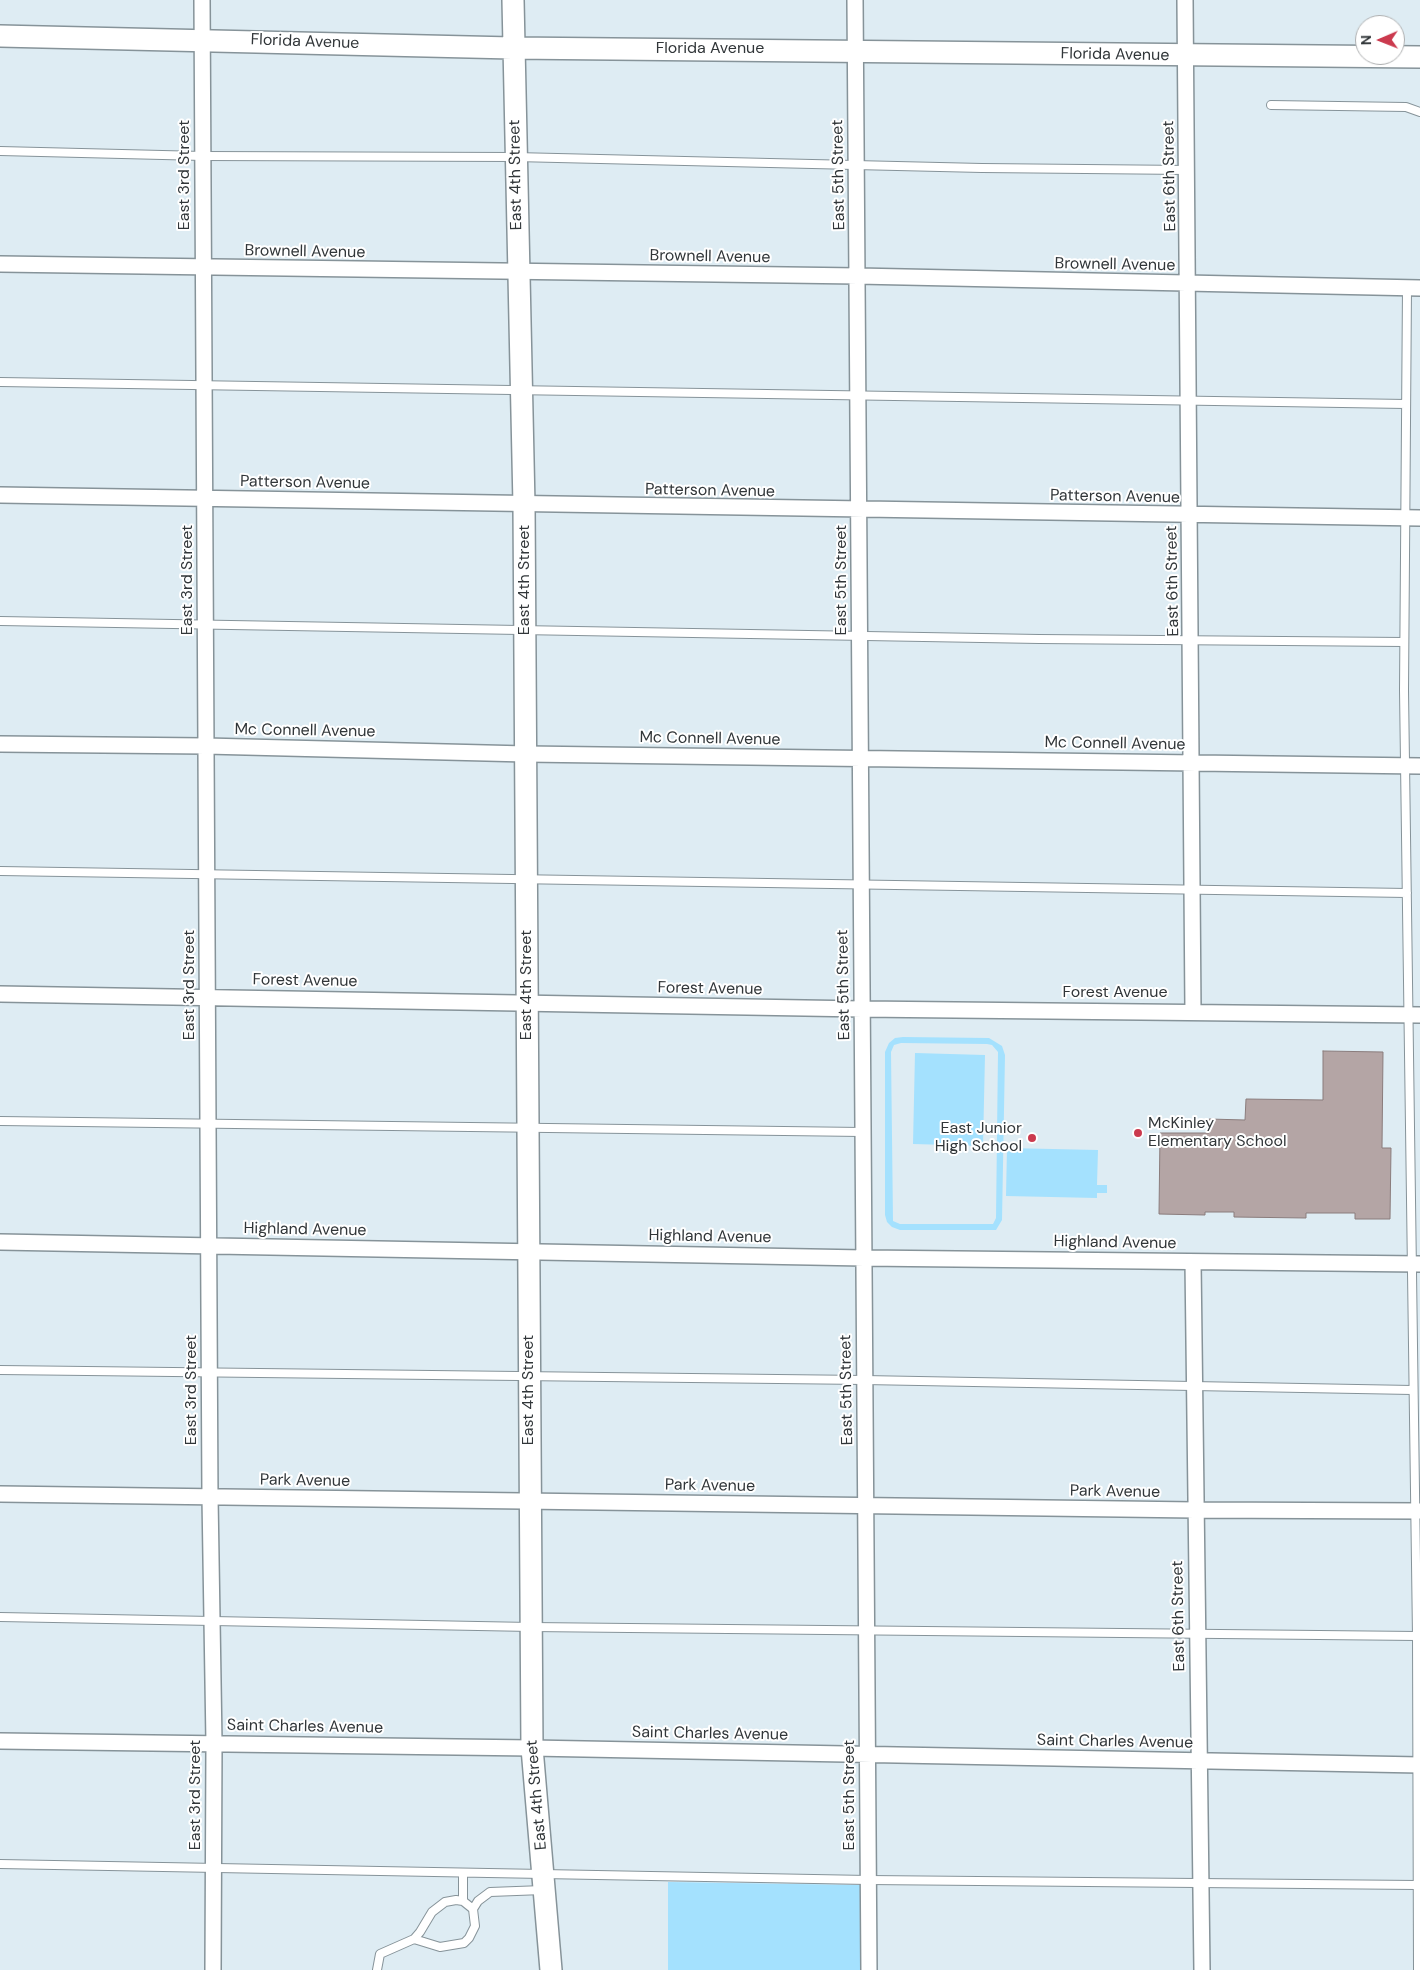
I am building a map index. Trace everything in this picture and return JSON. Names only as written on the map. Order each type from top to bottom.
[{"type":"street","name":"East 3rd Street","points":[[202,0],[210,1497],[214,1743],[213,1970]]},
{"type":"street","name":"East 4th Street","points":[[513,0],[512,48],[524,506],[532,1748],[551,1970]]},
{"type":"street","name":"East 5th Street","points":[[855,0],[868,1970]]},
{"type":"street","name":"East 6th Street","points":[[1185,0],[1194,889],[1193,1011]]},
{"type":"street","name":"Florida Avenue","points":[[0,36],[512,48],[1420,57]]},
{"type":"street","name":"Brownell Avenue","points":[[0,264],[518,273],[858,276],[1189,285],[1413,288]]},
{"type":"street","name":"Patterson Avenue","points":[[0,495],[524,506],[1413,518]]},
{"type":"street","name":"Mc Connell Avenue","points":[[0,744],[206,746],[526,754],[1420,766]]},
{"type":"street","name":"Forest Avenue","points":[[0,994],[862,1009],[1193,1011],[1414,1015]]},
{"type":"street","name":"Highland Avenue","points":[[0,1242],[864,1258],[1415,1264]]},
{"type":"street","name":"East 6th Street","points":[[1193,1262],[1196,1634],[1202,1970]]},
{"type":"street","name":"Park Avenue","points":[[0,1494],[1195,1510],[1417,1511]]},
{"type":"street","name":"Saint Charles Avenue","points":[[0,1742],[532,1748],[1419,1765]]},
{"type":"lane","points":[[1271,105],[1406,107],[1420,112]]},
{"type":"lane","points":[[0,151],[203,156],[515,157],[982,168],[1188,170]]},
{"type":"lane","points":[[1413,288],[1406,404],[1413,518],[1404,642],[1404,766],[1407,893],[1414,1015],[1415,1264],[1412,1390],[1417,1511],[1418,1970]]},
{"type":"lane","points":[[0,382],[1406,404]]},
{"type":"lane","points":[[0,621],[1039,639],[1404,642]]},
{"type":"lane","points":[[0,871],[1407,893]]},
{"type":"lane","points":[[0,1121],[209,1122],[862,1132]]},
{"type":"lane","points":[[0,1370],[864,1380],[1412,1390]]},
{"type":"lane","points":[[0,1617],[531,1627],[1417,1636]]},
{"type":"lane","points":[[0,1864],[463,1873],[544,1882],[868,1880],[1417,1885]]},
{"type":"lane","points":[[463,1873],[463,1901]]},
{"type":"lane","points":[[473,1909],[478,1901],[490,1892],[544,1882]]},
{"type":"lane","points":[[377,1970],[380,1954],[414,1939],[438,1906],[451,1900],[463,1901],[473,1909],[476,1917],[473,1933],[464,1943],[440,1946],[414,1939]]},
{"type":"shaded area","points":[[895,1038],[989,1038],[1002,1046],[1005,1055],[1002,1220],[996,1230],[900,1230],[892,1227],[887,1222],[885,1215],[885,1052],[889,1043]],"holes":[[[901,1043],[992,1045],[998,1052],[996,1218],[993,1224],[900,1224],[893,1221],[891,1052],[894,1045]]]},
{"type":"shaded area","points":[[915,1053],[985,1055],[983,1146],[913,1144]]},
{"type":"shaded area","points":[[1007,1148],[1098,1150],[1097,1185],[1107,1185],[1107,1193],[1097,1193],[1097,1198],[1006,1196]]},
{"type":"shaded area","points":[[668,1882],[860,1885],[861,1970],[668,1970]]},
{"type":"building","points":[[1323,1051],[1383,1052],[1382,1148],[1391,1148],[1390,1219],[1355,1219],[1355,1213],[1306,1213],[1306,1218],[1234,1217],[1234,1212],[1205,1212],[1205,1215],[1159,1214],[1160,1133],[1209,1133],[1209,1119],[1245,1120],[1246,1099],[1323,1100]]},
{"type":"place","name":"McKinley Elementary School","points":[[1138,1133]]},
{"type":"place","name":"East Junior High School","points":[[1032,1138]]}]
